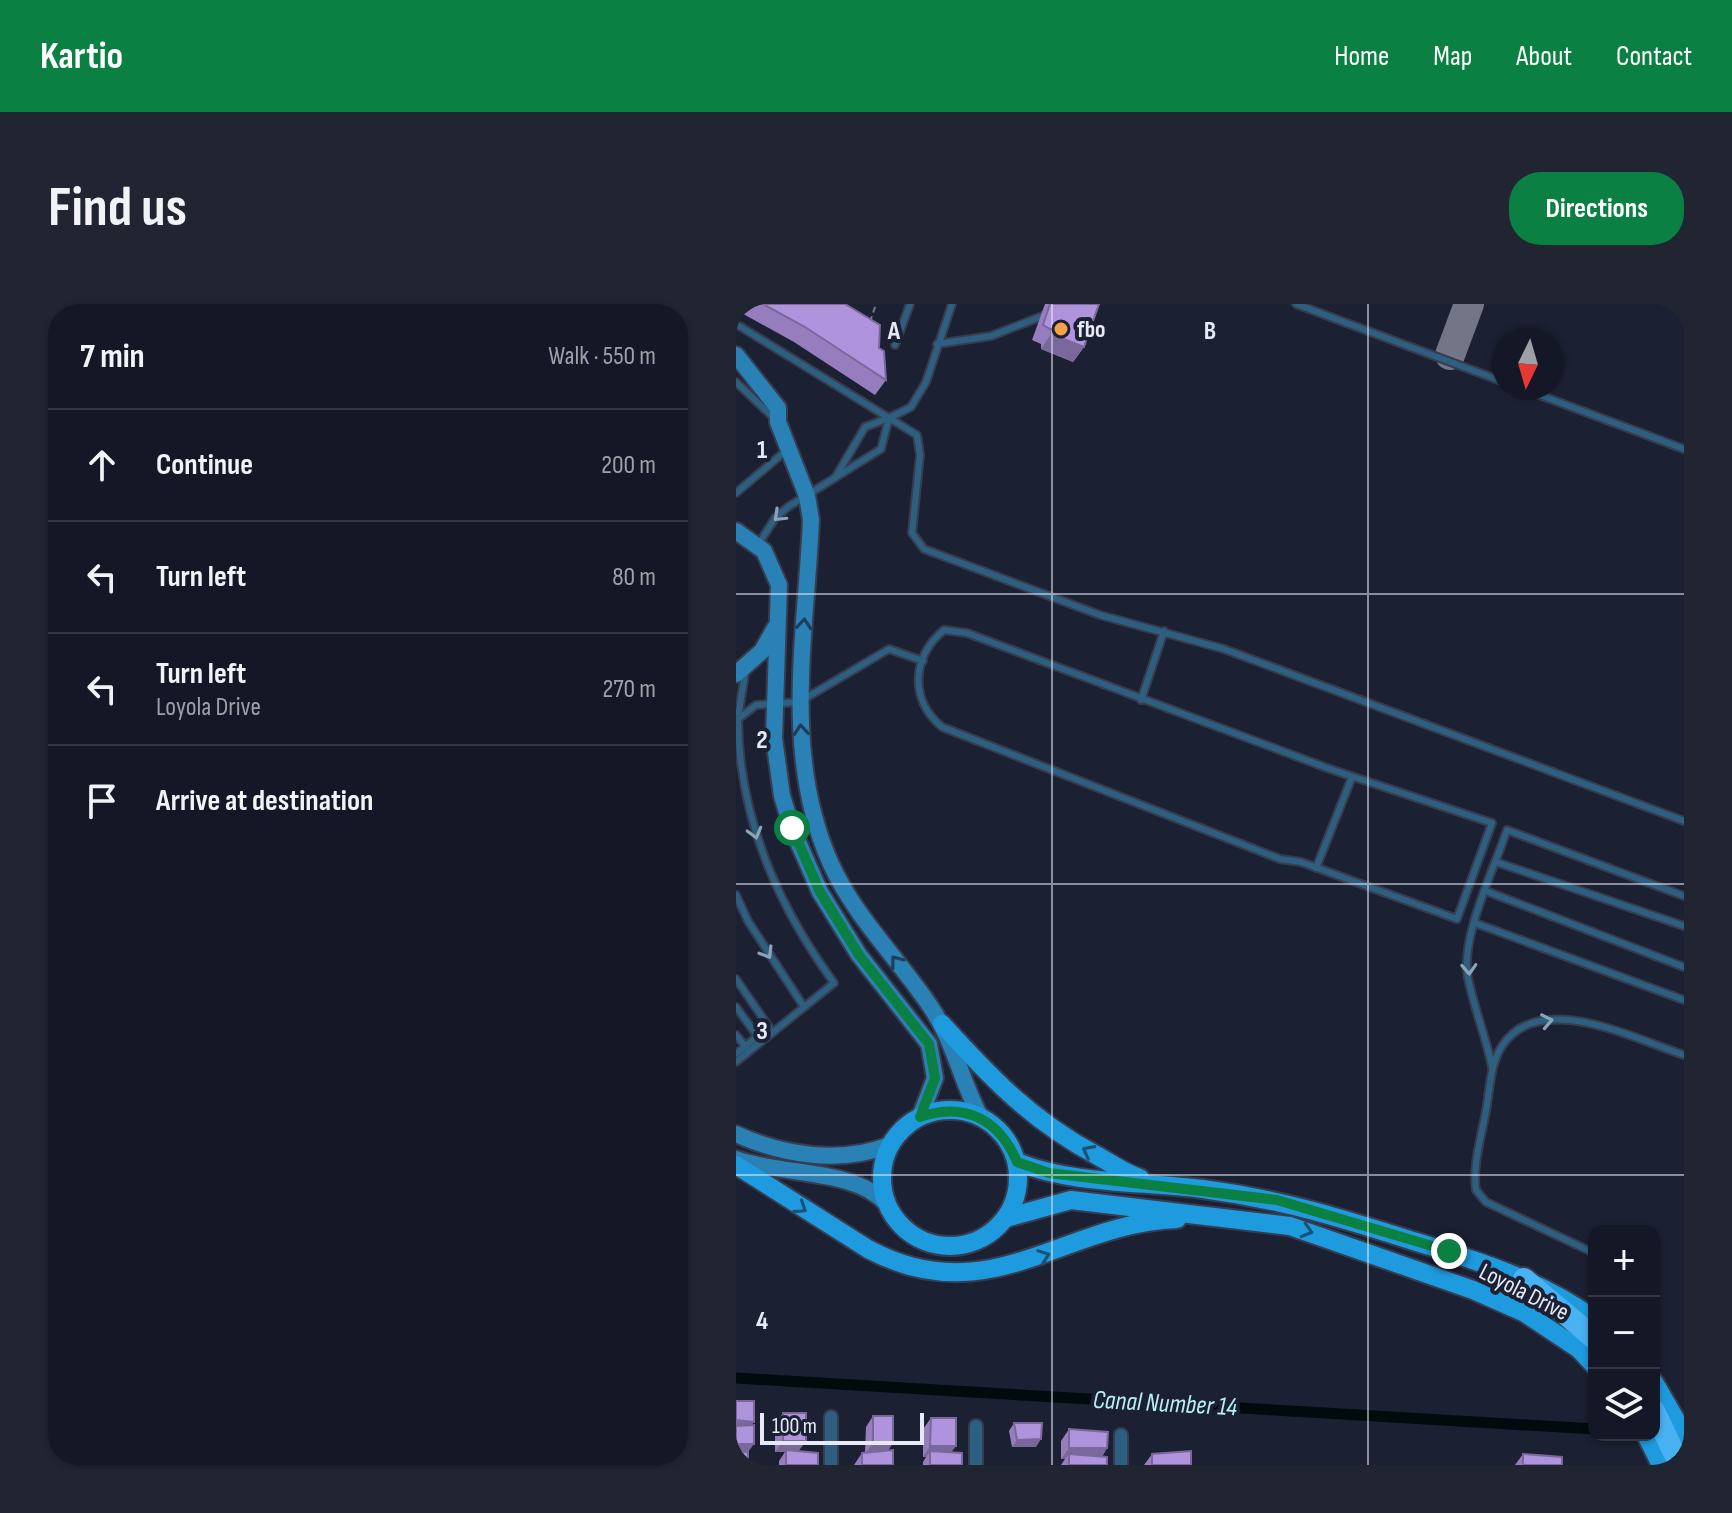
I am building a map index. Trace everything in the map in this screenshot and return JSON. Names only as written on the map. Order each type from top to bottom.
[{"type":"highway","points":[[1524,1279],[1588,1333]]},
{"type":"highway","points":[[1660,1423],[1680,1465]]},
{"type":"main road","points":[[741,360],[778,408],[778,422],[807,496],[811,531],[799,702],[806,775],[829,861],[865,920],[942,1024],[1003,1092],[1033,1117],[1129,1174],[1158,1183]]},
{"type":"main road","points":[[736,531],[758,545],[777,574],[774,702],[778,777],[801,856],[859,955],[932,1051],[935,1068],[933,1091],[920,1117]]},
{"type":"main road","points":[[736,674],[753,661],[772,638],[778,619]]},
{"type":"main road","points":[[942,1024],[980,1116]]},
{"type":"main road","points":[[736,1159],[767,1168],[864,1185],[874,1190],[898,1221],[914,1235],[932,1243],[953,1246],[973,1242],[991,1232],[1006,1218],[1017,1191],[1017,1162],[1009,1143],[997,1127],[980,1116],[950,1110],[920,1117],[903,1128],[890,1145],[883,1174],[887,1204]]},
{"type":"main road","points":[[736,1134],[764,1144],[832,1156],[851,1157],[890,1145]]},
{"type":"main road","name":"Loyola Drive","points":[[1017,1162],[1064,1176],[1158,1183],[1291,1202],[1524,1279],[1588,1316]]},
{"type":"main road","points":[[736,1165],[882,1257],[931,1270],[988,1271],[1026,1263],[1130,1226],[1169,1219],[1231,1217]]},
{"type":"main road","name":"Loyola Drive","points":[[1006,1218],[1071,1200],[1290,1226],[1473,1290],[1552,1329],[1588,1360]]},
{"type":"main road","points":[[1660,1392],[1684,1434]]},
{"type":"main road","points":[[1649,1441],[1661,1465]]},
{"type":"street","points":[[831,1417],[831,1465]]},
{"type":"street","points":[[976,1426],[976,1465]]},
{"type":"street","points":[[1121,1435],[1121,1465]]},
{"type":"lane","points":[[895,345],[910,304]]},
{"type":"lane","points":[[834,479],[865,427],[911,407],[926,382],[952,304]]},
{"type":"lane","points":[[1296,304],[1492,378]]},
{"type":"lane","points":[[937,344],[991,336],[1056,309]]},
{"type":"lane","points":[[736,324],[917,435],[920,455],[912,533],[917,544],[1072,606],[1224,649],[1684,821]]},
{"type":"lane","points":[[736,382],[778,422]]},
{"type":"lane","points":[[1553,400],[1684,449]]},
{"type":"lane","points":[[758,545],[775,518],[881,449],[889,418]]},
{"type":"lane","points":[[736,493],[789,448]]},
{"type":"lane","points":[[944,630],[967,633],[1352,777],[1492,823],[1457,919],[1316,868],[1280,859],[942,727],[925,713],[918,681],[923,661],[928,644],[944,630]]},
{"type":"lane","points":[[1141,700],[1164,631]]},
{"type":"lane","points":[[737,720],[750,707],[774,702],[799,702],[889,649],[923,661]]},
{"type":"lane","points":[[736,1062],[834,983],[802,939],[761,854],[738,757],[737,720],[742,677],[753,661]]},
{"type":"lane","points":[[1316,868],[1352,777]]},
{"type":"lane","points":[[1588,1250],[1486,1202],[1476,1190],[1492,1067],[1485,1032],[1467,977],[1468,950],[1475,923],[1507,830],[1684,896]]},
{"type":"lane","points":[[1496,862],[1684,926]]},
{"type":"lane","points":[[1486,891],[1684,967]]},
{"type":"lane","points":[[736,895],[748,921],[804,1007]]},
{"type":"lane","points":[[1475,923],[1684,1000]]},
{"type":"lane","points":[[736,979],[767,1022],[767,1031],[736,1054]]},
{"type":"lane","points":[[736,1007],[758,1037]]},
{"type":"lane","points":[[1492,1067],[1509,1036],[1546,1017],[1575,1019],[1684,1055]]},
{"type":"lane","points":[[736,1035],[746,1047]]},
{"type":"path","points":[[869,326],[876,304]]},
{"type":"building","points":[[763,304],[845,304],[880,325],[879,348],[884,351],[886,380],[805,327]]},
{"type":"building","points":[[1050,304],[1099,304],[1084,347],[1051,334],[1052,330],[1043,325]]},
{"type":"building","points":[[736,1401],[754,1401],[754,1422],[736,1420]]},
{"type":"building","points":[[783,1413],[806,1413],[806,1441],[783,1441]]},
{"type":"building","points":[[873,1416],[893,1416],[893,1443],[873,1443]]},
{"type":"building","points":[[931,1418],[956,1418],[956,1446],[930,1446]]},
{"type":"building","points":[[1014,1423],[1042,1423],[1041,1439],[1017,1440]]},
{"type":"building","points":[[754,1425],[754,1444],[736,1444],[736,1426]]},
{"type":"building","points":[[1069,1429],[1108,1432],[1107,1448],[1069,1448]]},
{"type":"building","points":[[786,1450],[818,1453],[818,1465],[786,1465]]},
{"type":"building","points":[[893,1450],[893,1465],[862,1465],[862,1453]]},
{"type":"building","points":[[930,1451],[962,1453],[962,1465],[930,1465]]},
{"type":"building","points":[[1191,1451],[1191,1465],[1152,1465],[1152,1454]]},
{"type":"building","points":[[736,1452],[748,1452],[748,1465],[736,1465]]},
{"type":"building","points":[[1069,1454],[1107,1457],[1107,1465],[1069,1465]]},
{"type":"building","points":[[1523,1454],[1562,1457],[1562,1465],[1523,1465]]},
{"type":"waterway","name":"Canal Number 14","points":[[736,1378],[1588,1429]]},
{"type":"taxiway","points":[[1450,355],[1469,304]]},
{"type":"place","name":"fbo","points":[[1061,329]]},
{"type":"route","points":[[792,828],[801,856],[859,955],[929,1044],[935,1078],[933,1091],[920,1117],[939,1110],[960,1110],[980,1116],[997,1127],[1009,1143],[1017,1162],[1049,1173],[1158,1183],[1277,1200],[1449,1251]]}]
